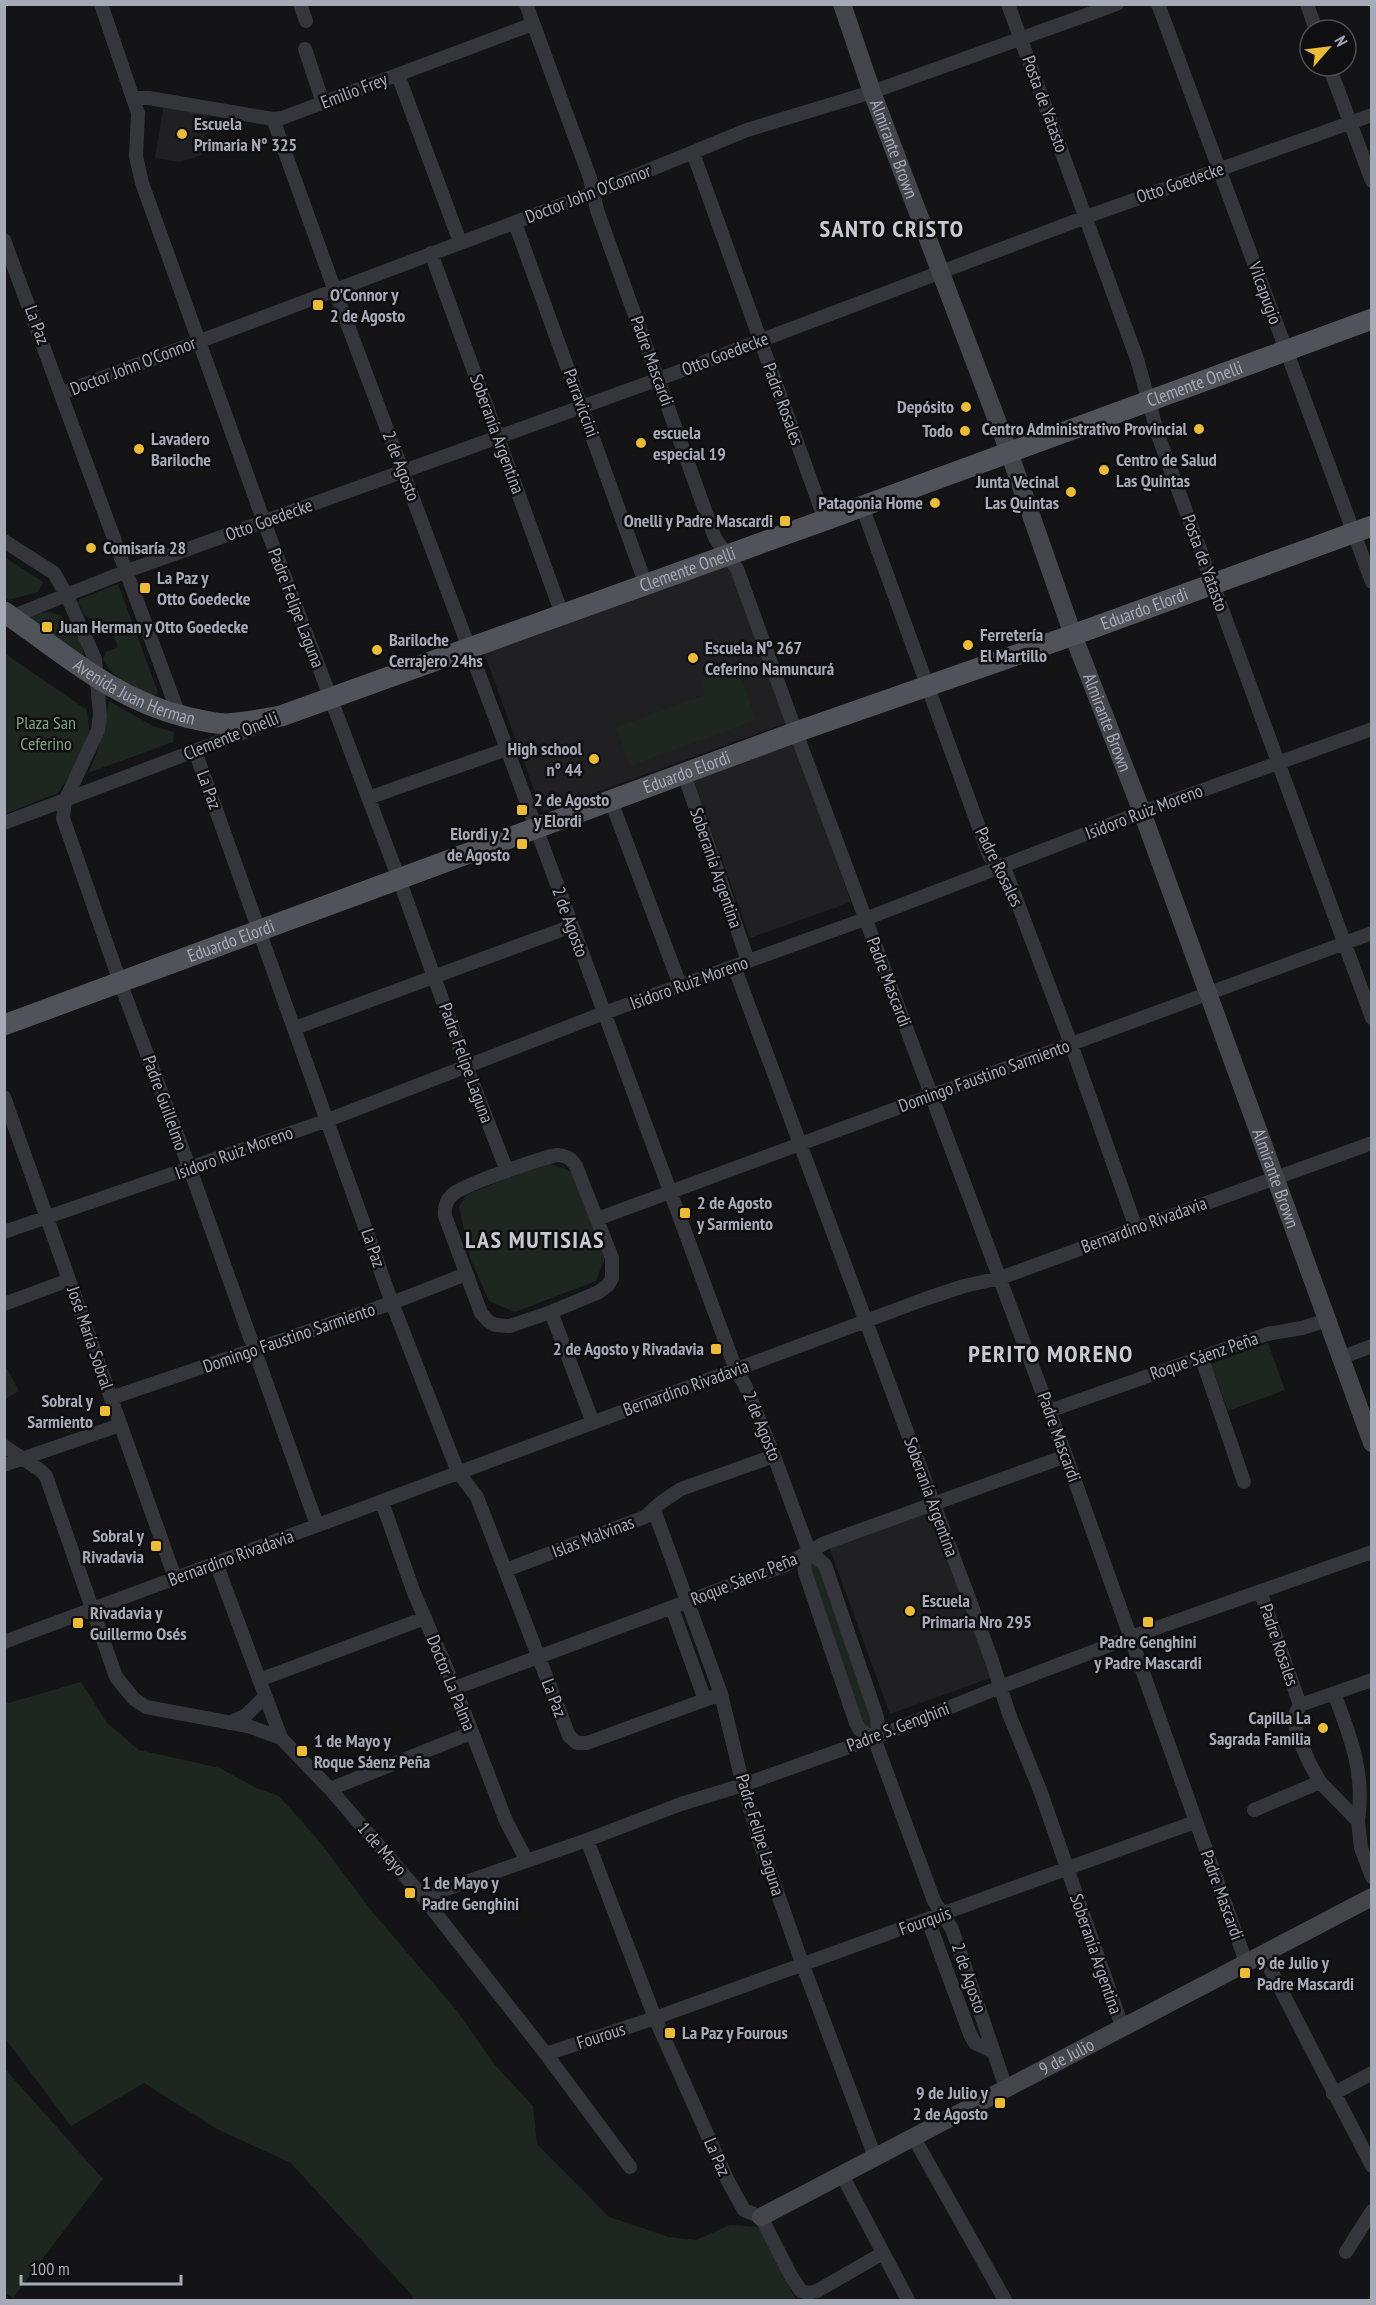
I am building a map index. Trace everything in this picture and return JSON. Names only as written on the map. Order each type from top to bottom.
[{"type":"main road","name":"Clemente Onelli","points":[[281,716],[825,520],[1371,319]]},
{"type":"main road","name":"Eduardo Elordi","points":[[4,1025],[796,732],[1074,635],[1362,529]]},
{"type":"main road","name":"Avenida Juan Herman","points":[[8,615],[99,679],[133,699],[179,715],[224,724],[281,716]]},
{"type":"street","name":"Padre Felipe Laguna","points":[[101,4],[134,99],[139,124],[136,156],[142,183],[264,522],[507,1171]]},
{"type":"street","points":[[300,4],[306,21]]},
{"type":"street","name":"Padre Mascardi","points":[[526,4],[590,178],[593,193],[716,538],[738,569],[865,919],[933,1095],[1066,1455],[1195,1822],[1255,1959],[1333,2094],[1371,2166]]},
{"type":"street","name":"Almirante Brown","points":[[842,4],[872,92],[1009,452],[1074,635],[1142,812],[1371,1443]]},
{"type":"street","name":"Posta de Yatasto","points":[[1008,4],[1137,359],[1148,401],[1277,763],[1371,1018]]},
{"type":"street","name":"Doctor John O'Connor","points":[[62,393],[515,223],[747,130],[872,92],[1117,4]]},
{"type":"street","name":"Vilcapugio","points":[[1158,4],[1286,351],[1362,529],[1371,582]]},
{"type":"street","name":"Emilio Frey","points":[[134,99],[149,98],[273,119],[282,118],[533,24]]},
{"type":"street","points":[[305,49],[323,103]]},
{"type":"street","points":[[399,75],[460,242]]},
{"type":"street","points":[[1333,78],[1371,181]]},
{"type":"street","name":"Otto Goedecke","points":[[8,615],[67,596],[127,571],[659,379],[1086,217],[1371,115]]},
{"type":"street","name":"2 de Agosto","points":[[273,119],[736,1370],[745,1385],[774,1456],[809,1551],[825,1565],[877,1717],[878,1728],[874,1738]]},
{"type":"street","name":"Padre Rosales","points":[[693,153],[825,520]]},
{"type":"street","name":"Parraviccini","points":[[515,223],[646,585]]},
{"type":"street","name":"La Paz","points":[[4,240],[179,715]]},
{"type":"street","name":"Soberanía Argentina","points":[[431,254],[562,614]]},
{"type":"street","name":"Padre Rosales","points":[[862,506],[989,855],[1007,875],[1071,1044],[1136,1228]]},
{"type":"street","name":"Padre Guillelmo","points":[[4,541],[54,573],[89,641],[95,659],[99,679],[98,730],[65,801],[63,818],[120,982],[190,1169],[317,1525]]},
{"type":"street","name":"Clemente Onelli","points":[[4,823],[253,730],[281,716]]},
{"type":"street","name":"Isidoro Ruiz Moreno","points":[[4,1232],[328,1120],[604,1013],[865,919],[1142,812],[1371,729]]},
{"type":"street","points":[[368,798],[507,749]]},
{"type":"street","name":"La Paz","points":[[195,752],[392,1303],[458,1472],[477,1497],[568,1736],[577,1743],[587,1743],[705,1700]]},
{"type":"street","name":"Soberanía Argentina","points":[[684,774],[748,962]]},
{"type":"street","points":[[611,801],[680,986]]},
{"type":"street","points":[[295,1028],[572,926]]},
{"type":"street","name":"Domingo Faustino Sarmiento","points":[[597,1219],[1371,933]]},
{"type":"street","name":"Soberanía Argentina","points":[[734,966],[934,1503],[1067,1868],[1122,2029]]},
{"type":"street","name":"José María Sobral","points":[[4,1097],[11,1138],[47,1218],[175,1578]]},
{"type":"street","name":"Bernardino Rivadavia","points":[[4,1642],[944,1293],[1000,1278],[1371,1143]]},
{"type":"street","points":[[548,1156],[566,1156],[572,1159],[576,1166],[597,1219],[612,1258],[612,1278],[608,1286],[551,1312],[510,1326],[495,1324],[481,1313],[445,1216],[446,1203],[457,1191],[548,1156]]},
{"type":"street","name":"Domingo Faustino Sarmiento","points":[[111,1398],[392,1303],[466,1274]]},
{"type":"street","points":[[4,1304],[69,1280]]},
{"type":"street","points":[[551,1312],[593,1423]]},
{"type":"street","name":"Roque Sáenz Peña","points":[[1049,1411],[1267,1334],[1302,1328],[1326,1320]]},
{"type":"street","points":[[1340,1358],[1371,1346]]},
{"type":"street","points":[[1201,1356],[1244,1482]]},
{"type":"street","points":[[4,1465],[120,1425]]},
{"type":"street","name":"1 de Mayo","points":[[4,1446],[46,1476],[116,1677],[134,1699],[146,1707],[263,1730],[281,1738],[330,1789],[423,1897],[546,2054],[630,2167]]},
{"type":"street","name":"Roque Sáenz Peña","points":[[455,1688],[783,1566],[809,1551],[1066,1455]]},
{"type":"street","name":"Islas Malvinas","points":[[506,1570],[645,1517],[671,1494],[681,1489],[774,1456]]},
{"type":"street","name":"Doctor La Palma","points":[[382,1502],[425,1618],[455,1688],[506,1821],[527,1862]]},
{"type":"street","name":"Padre Felipe Laguna","points":[[654,1510],[720,1694],[761,1846],[802,1964],[875,2157]]},
{"type":"street","name":"2 de Agosto","points":[[809,1551],[804,1564],[805,1572],[856,1723],[860,1730],[874,1738],[934,1901],[952,1929],[1006,2088]]},
{"type":"street","name":"Padre S. Genghini","points":[[423,1897],[527,1862],[681,1804],[743,1785],[874,1738],[1131,1637],[1371,1552]]},
{"type":"street","points":[[216,1563],[281,1738]]},
{"type":"street","name":"Padre Rosales","points":[[1260,1591],[1300,1705],[1294,1717],[1297,1734],[1320,1782],[1358,1821]]},
{"type":"street","points":[[672,1608],[705,1700],[720,1694]]},
{"type":"street","points":[[259,1680],[425,1618]]},
{"type":"street","points":[[1300,1705],[1371,1680]]},
{"type":"street","points":[[1334,1693],[1352,1742],[1359,1774],[1362,1798],[1358,1821],[1361,1848],[1371,1877]]},
{"type":"street","points":[[228,1724],[245,1716],[265,1697]]},
{"type":"street","points":[[330,1789],[471,1733]]},
{"type":"street","points":[[1254,1810],[1320,1782]]},
{"type":"street","name":"Fourquis","points":[[655,2018],[1195,1822]]},
{"type":"street","name":"La Paz","points":[[587,1840],[655,2018],[732,2189],[744,2210],[761,2217],[801,2291],[809,2293],[817,2291],[883,2253]]},
{"type":"street","name":"9 de Julio","points":[[761,2217],[1371,1897]]},
{"type":"street","name":"2 de Agosto","points":[[928,1920],[970,2034],[975,2043],[994,2052]]},
{"type":"street","name":"Fourous","points":[[546,2054],[655,2018]]},
{"type":"street","points":[[1333,2094],[1371,2073]]},
{"type":"street","points":[[914,2138],[1005,2301]]},
{"type":"street","points":[[842,2175],[908,2301]]},
{"type":"street","points":[[1346,2252],[1371,2211]]},
{"type":"shaded area","name":"Escuela Primaria N° 325","points":[[164,104],[208,112],[202,155],[180,162],[155,158]]},
{"type":"shaded area","points":[[727,562],[786,723],[542,812],[483,650]]},
{"type":"shaded area","points":[[794,743],[851,902],[750,938],[693,779]]},
{"type":"shaded area","name":"Escuela Primaria Nro 295","points":[[931,1507],[993,1677],[890,1714],[828,1544]]},
{"type":"green space","points":[[4,557],[43,582],[38,592],[8,600],[5,597]]},
{"type":"green space","points":[[118,584],[158,692],[154,696],[124,682],[107,666],[103,659],[106,652],[118,647],[111,629],[84,615],[78,602],[80,599]]},
{"type":"green space","points":[[49,612],[60,615],[81,642],[85,659],[33,622],[30,617],[37,613]]},
{"type":"green space","name":"Plaza San Ceferino","points":[[7,655],[87,710],[89,730],[84,753],[58,793],[5,814],[4,657]]},
{"type":"green space","points":[[738,668],[756,720],[630,766],[616,727],[705,695],[700,681]]},
{"type":"green space","points":[[109,701],[153,726],[174,732],[173,742],[88,773],[99,747]]},
{"type":"green space","points":[[546,1162],[573,1172],[606,1255],[596,1281],[515,1312],[489,1301],[470,1258],[459,1207],[466,1195]]},
{"type":"green space","points":[[1268,1343],[1285,1390],[1228,1411],[1211,1364]]},
{"type":"green space","points":[[4,1363],[19,1391],[5,1399],[4,1399]]},
{"type":"green space","points":[[817,1561],[874,1726],[868,1728],[864,1725],[807,1563]]},
{"type":"green space","points":[[81,1682],[107,1723],[139,1750],[220,1768],[256,1788],[279,1796],[319,1841],[370,1909],[457,2011],[495,2065],[533,2106],[537,2144],[609,2217],[669,2237],[696,2240],[730,2225],[761,2227],[796,2300],[414,2300],[291,2163],[217,2129],[144,2083],[71,2126],[5,2038],[5,1704]]},
{"type":"green space","points":[[5,2069],[103,2179],[13,2298],[4,2292]]},
{"type":"place","name":"Escuela Primaria N° 325","points":[[182,134]]},
{"type":"place","name":"O'Connor y 2 de Agosto","points":[[318,305]]},
{"type":"place","name":"Depósito","points":[[966,407]]},
{"type":"place","name":"Centro Administrativo Provincial","points":[[1199,429]]},
{"type":"place","name":"Todo","points":[[965,431]]},
{"type":"place","name":"escuela especial 19","points":[[641,443]]},
{"type":"place","name":"Lavadero Bariloche","points":[[139,449]]},
{"type":"place","name":"Centro de Salud Las Quintas","points":[[1104,470]]},
{"type":"place","name":"Junta Vecinal Las Quintas","points":[[1071,492]]},
{"type":"place","name":"Patagonia Home","points":[[935,503]]},
{"type":"place","name":"Onelli y Padre Mascardi","points":[[785,521]]},
{"type":"place","name":"Comisaría 28","points":[[91,548]]},
{"type":"place","name":"La Paz y Otto Goedecke","points":[[145,588]]},
{"type":"place","name":"Juan Herman y Otto Goedecke","points":[[47,627]]},
{"type":"place","name":"Ferretería El Martillo","points":[[968,645]]},
{"type":"place","name":"Bariloche Cerrajero 24hs","points":[[377,650]]},
{"type":"place","name":"Escuela Nº 267 Ceferino Namuncurá","points":[[693,658]]},
{"type":"place","name":"High school n° 44","points":[[594,759]]},
{"type":"place","name":"2 de Agosto y Elordi","points":[[522,810]]},
{"type":"place","name":"Elordi y 2 de Agosto","points":[[522,844]]},
{"type":"place","name":"2 de Agosto y Sarmiento","points":[[685,1213]]},
{"type":"place","name":"2 de Agosto y Rivadavia","points":[[716,1349]]},
{"type":"place","name":"Sobral y Sarmiento","points":[[105,1411]]},
{"type":"place","name":"Sobral y Rivadavia","points":[[156,1546]]},
{"type":"place","name":"Escuela Primaria Nro 295","points":[[910,1611]]},
{"type":"place","name":"Padre Genghini y Padre Mascardi","points":[[1148,1622]]},
{"type":"place","name":"Rivadavia y Guillermo Osés","points":[[78,1623]]},
{"type":"place","name":"Capilla La Sagrada Familia","points":[[1323,1728]]},
{"type":"place","name":"1 de Mayo y Roque Sáenz Peña","points":[[302,1751]]},
{"type":"place","name":"1 de Mayo y Padre Genghini","points":[[410,1893]]},
{"type":"place","name":"9 de Julio y Padre Mascardi","points":[[1245,1973]]},
{"type":"place","name":"La Paz y Fourous","points":[[670,2033]]},
{"type":"place","name":"9 de Julio y 2 de Agosto","points":[[1000,2103]]},
{"type":"district","name":"SANTO CRISTO","points":[[892,229]]},
{"type":"district","name":"LAS MUTISIAS","points":[[535,1240]]},
{"type":"district","name":"PERITO MORENO","points":[[1051,1354]]}]
